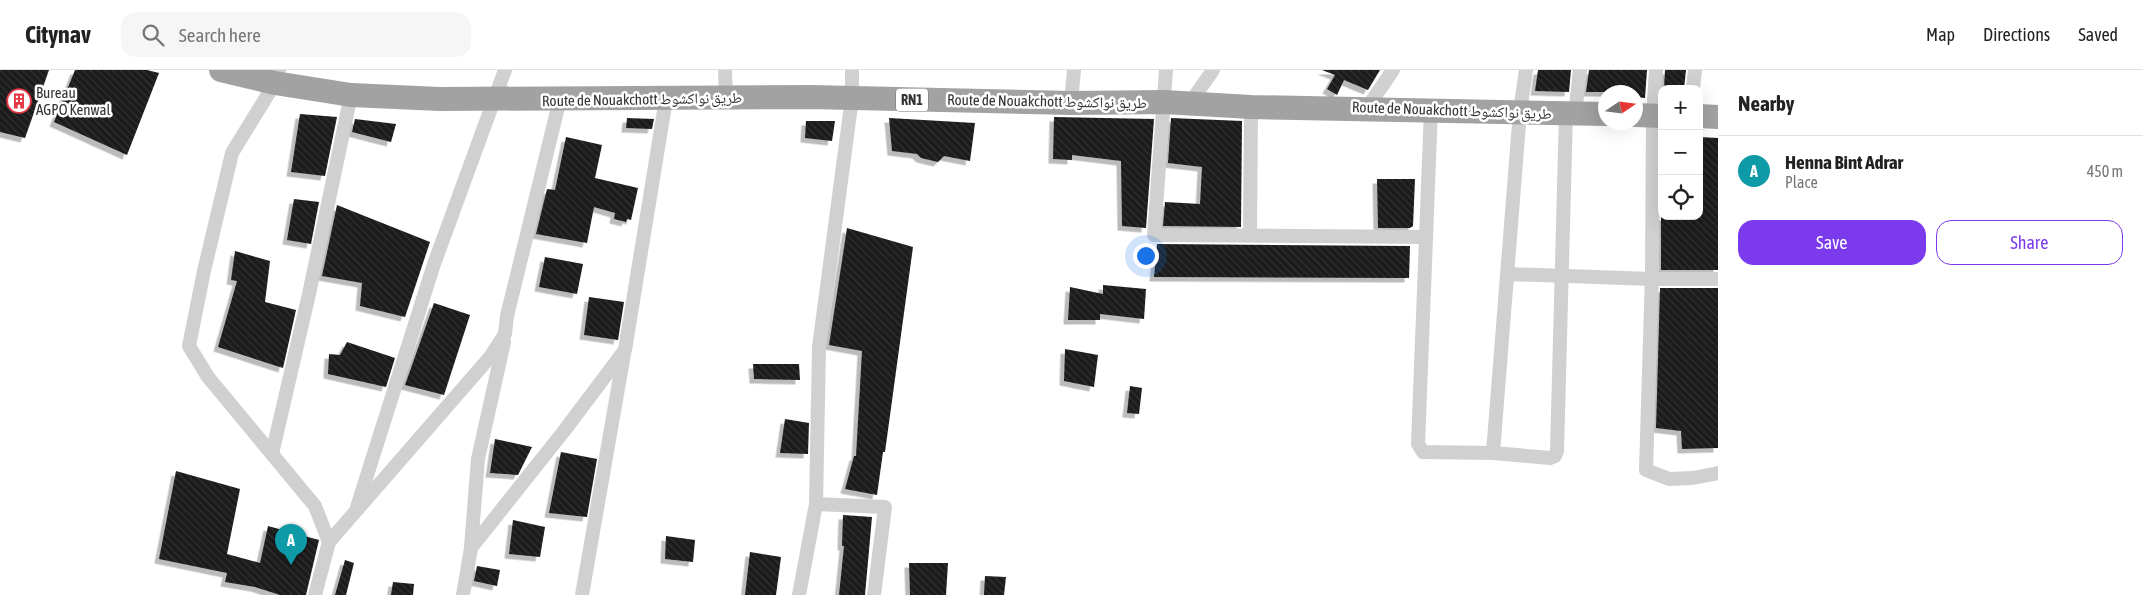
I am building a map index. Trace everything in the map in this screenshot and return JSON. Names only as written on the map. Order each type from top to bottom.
[{"type":"highway","name":"Route de Nouakchott طريق نواكشوط","points":[[221,70],[277,76],[351,94],[495,100],[852,98],[1071,103],[1164,102],[1251,107],[1431,109],[1598,114]]},
{"type":"highway","points":[[1703,116],[1718,117]]},
{"type":"street","points":[[355,514],[434,264],[505,70]]},
{"type":"street","points":[[725,70],[726,98]]},
{"type":"street","points":[[799,595],[816,504],[819,348],[852,98],[852,70]]},
{"type":"street","points":[[1071,103],[1074,70]]},
{"type":"street","points":[[1166,70],[1154,236],[1426,237]]},
{"type":"street","points":[[1190,104],[1213,70]]},
{"type":"street","points":[[1366,108],[1393,70]]},
{"type":"street","points":[[1492,453],[1520,111],[1526,70]]},
{"type":"street","points":[[1431,109],[1418,444],[1423,452],[1492,453],[1550,458],[1555,456],[1557,452],[1570,114],[1580,70]]},
{"type":"street","points":[[1656,70],[1650,115],[1652,279],[1646,470],[1669,479],[1693,478],[1718,473]]},
{"type":"street","points":[[1693,85],[1695,70]]},
{"type":"street","points":[[277,76],[232,154],[204,271],[189,346],[208,376],[315,506],[329,542]]},
{"type":"street","points":[[272,454],[309,294],[351,94]]},
{"type":"street","points":[[463,595],[471,548],[478,459],[505,334],[507,316],[560,99]]},
{"type":"street","points":[[582,595],[666,99]]},
{"type":"street","points":[[1250,235],[1251,107]]},
{"type":"street","points":[[1507,274],[1652,279],[1718,279]]},
{"type":"street","points":[[315,595],[329,542],[490,357],[505,334]]},
{"type":"street","points":[[471,548],[564,431],[625,350]]},
{"type":"street","points":[[816,504],[885,508],[874,595]]},
{"type":"building","name":"Bureau AGPO Kenwal","points":[[0,70],[49,70],[25,138],[0,132]]},
{"type":"building","points":[[75,70],[147,70],[159,73],[127,155],[54,122]]},
{"type":"building","points":[[1322,70],[1380,70],[1368,90],[1344,80],[1337,95],[1327,89],[1335,75]]},
{"type":"building","points":[[1538,70],[1571,70],[1569,92],[1535,91]]},
{"type":"building","points":[[1589,70],[1647,70],[1645,98],[1643,98],[1643,85],[1598,85],[1598,92],[1586,92]]},
{"type":"building","points":[[1665,70],[1686,70],[1684,85],[1664,85]]},
{"type":"building","points":[[300,114],[337,117],[325,176],[291,172]]},
{"type":"building","points":[[1054,117],[1154,119],[1146,228],[1122,226],[1121,161],[1072,155],[1072,160],[1053,159]]},
{"type":"building","points":[[627,118],[654,119],[652,129],[626,128]]},
{"type":"building","points":[[889,118],[975,123],[970,161],[944,156],[938,162],[921,158],[917,154],[892,151]]},
{"type":"building","points":[[1171,118],[1242,121],[1241,227],[1163,226],[1165,202],[1200,204],[1202,167],[1168,163]]},
{"type":"building","points":[[355,119],[396,124],[391,142],[352,132]]},
{"type":"building","points":[[806,121],[835,121],[832,141],[805,138]]},
{"type":"building","points":[[566,137],[602,145],[595,178],[638,188],[631,220],[627,219],[626,222],[614,219],[615,213],[594,207],[587,243],[536,234],[547,189],[555,190]]},
{"type":"building","points":[[1703,137],[1718,138],[1718,270],[1661,270],[1661,220],[1703,220]]},
{"type":"building","points":[[1377,179],[1415,179],[1413,226],[1410,228],[1378,228]]},
{"type":"building","points":[[294,199],[319,202],[311,244],[287,240]]},
{"type":"building","points":[[337,205],[430,242],[405,317],[360,306],[362,283],[322,276]]},
{"type":"building","points":[[847,228],[913,247],[885,452],[883,452],[877,495],[845,489],[854,456],[856,456],[862,351],[829,345]]},
{"type":"building","points":[[1157,244],[1410,246],[1409,278],[1154,277]]},
{"type":"building","points":[[235,251],[270,261],[265,302],[296,310],[283,368],[218,347],[237,281],[231,280]]},
{"type":"building","points":[[545,257],[583,264],[577,294],[539,287]]},
{"type":"building","points":[[1103,285],[1146,289],[1144,319],[1100,314],[1100,320],[1068,320],[1070,287],[1103,294]]},
{"type":"building","points":[[1660,288],[1718,288],[1718,448],[1682,449],[1681,431],[1656,428]]},
{"type":"building","points":[[589,297],[624,302],[618,340],[584,335]]},
{"type":"building","points":[[434,303],[470,315],[444,395],[405,385]]},
{"type":"building","points":[[347,342],[395,358],[386,387],[328,374],[329,354],[340,355]]},
{"type":"building","points":[[1065,349],[1098,355],[1094,387],[1064,381]]},
{"type":"building","points":[[753,364],[799,364],[800,380],[754,379]]},
{"type":"building","points":[[1130,386],[1142,388],[1139,414],[1127,413]]},
{"type":"building","points":[[785,419],[809,423],[808,454],[780,453]]},
{"type":"building","points":[[495,439],[532,447],[518,475],[490,473]]},
{"type":"building","points":[[561,452],[597,459],[587,517],[549,513]]},
{"type":"building","points":[[176,471],[240,489],[227,554],[260,563],[268,526],[319,540],[306,595],[280,595],[255,587],[225,582],[227,573],[159,559]]},
{"type":"building","points":[[843,515],[872,517],[865,595],[839,595],[844,546],[842,546]]},
{"type":"building","points":[[513,520],[545,527],[540,557],[509,554]]},
{"type":"building","points":[[666,536],[695,540],[693,562],[665,559]]},
{"type":"building","points":[[750,552],[781,557],[776,595],[745,595]]},
{"type":"building","points":[[345,560],[354,563],[346,595],[335,595]]},
{"type":"building","points":[[909,563],[948,563],[946,595],[910,595]]},
{"type":"building","points":[[477,566],[500,570],[497,586],[474,581]]},
{"type":"building","points":[[985,576],[1006,577],[1004,595],[984,595]]},
{"type":"building","points":[[393,582],[414,584],[413,595],[391,595]]},
{"type":"place","name":"Bureau AGPO Kenwal","points":[[19,101]]},
{"type":"place","name":"Henna Bint Adrar","points":[[291,565]]}]
